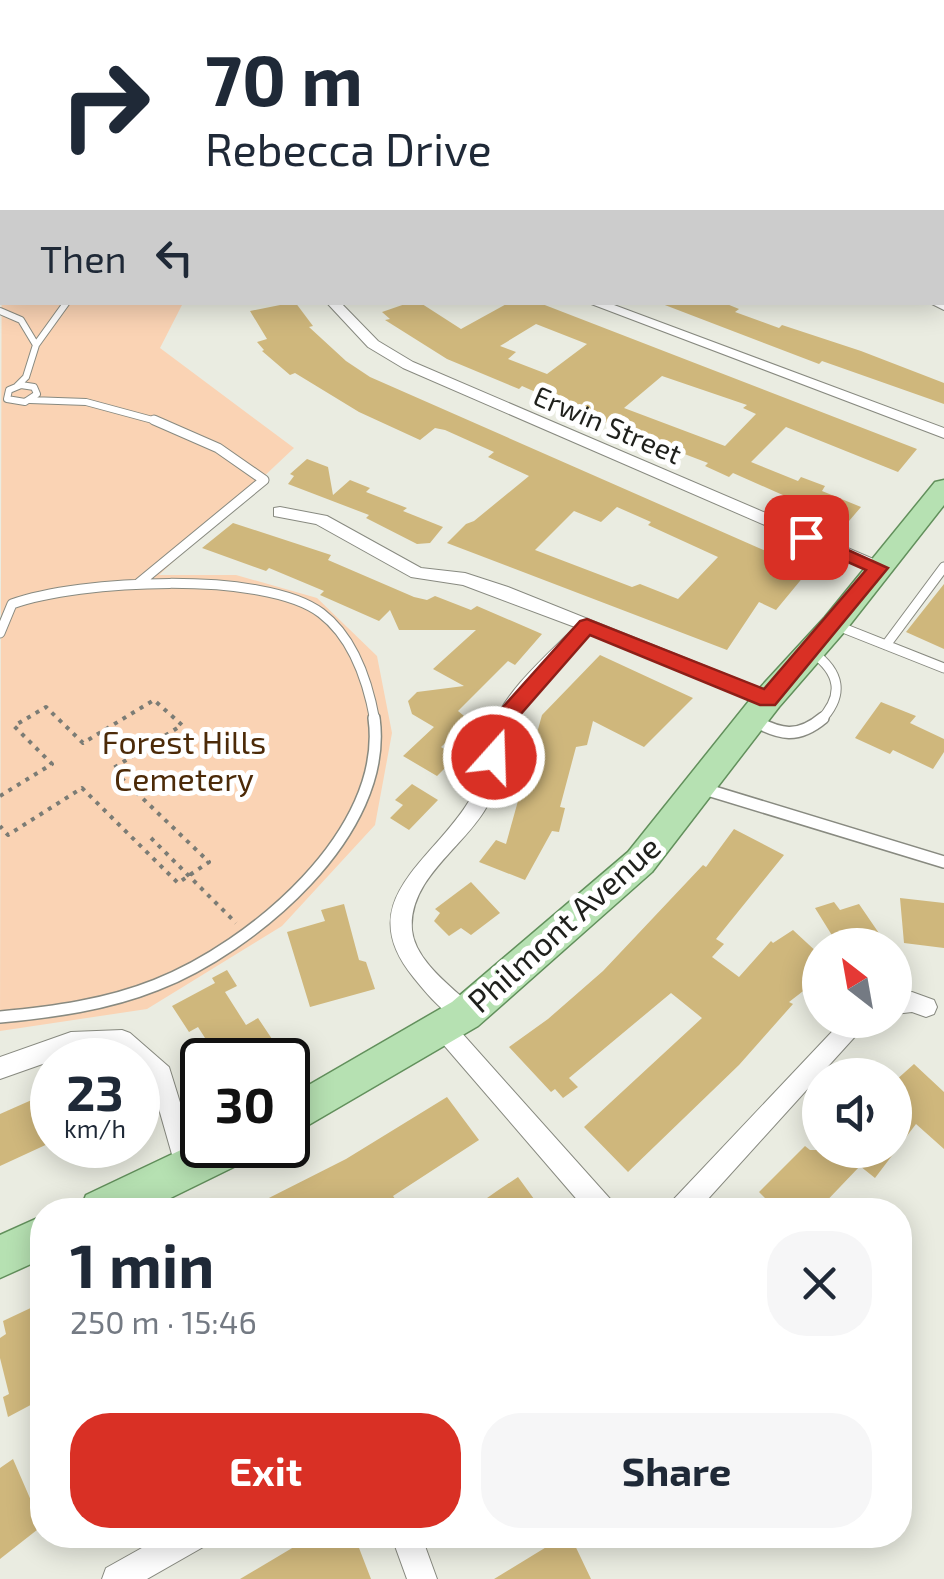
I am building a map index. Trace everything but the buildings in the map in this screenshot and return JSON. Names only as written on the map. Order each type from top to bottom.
[{"type":"main road","name":"Philmont Avenue","points":[[310,1105],[454,1022],[640,862],[944,488]]},
{"type":"main road","points":[[128,1198],[192,1168]]},
{"type":"main road","points":[[0,1257],[30,1243]]},
{"type":"street","name":"Erwin Street","points":[[335,305],[373,344],[408,365],[878,568]]},
{"type":"street","points":[[600,305],[944,433]]},
{"type":"street","points":[[280,512],[321,520],[417,572],[465,579],[587,626],[760,710]]},
{"type":"street","points":[[587,626],[528,686],[502,722],[479,802],[412,886],[400,909],[401,936],[454,1022],[593,1198]]},
{"type":"street","points":[[912,1002],[926,1008]]},
{"type":"street","points":[[691,1198],[841,1038]]},
{"type":"street","points":[[0,1068],[71,1044],[122,1041],[161,1076],[188,1170]]},
{"type":"street","points":[[117,1579],[171,1548]]},
{"type":"street","points":[[411,1548],[422,1579]]},
{"type":"lane","points":[[30,400],[36,345],[65,305]]},
{"type":"lane","points":[[0,311],[21,320],[36,345]]},
{"type":"lane","points":[[0,409],[8,390],[16,386],[31,384],[53,398]]},
{"type":"lane","points":[[0,409],[53,398],[102,404],[236,456],[264,480],[138,584]]},
{"type":"lane","points":[[7,399],[20,402]]},
{"type":"lane","points":[[886,644],[944,567]]},
{"type":"lane","points":[[0,633],[6,604],[63,587],[138,584],[277,596],[311,607],[338,630],[357,658],[376,736],[367,786],[346,830],[302,886],[247,934],[183,973],[124,1000],[0,1017]]},
{"type":"lane","points":[[835,624],[944,668]]},
{"type":"lane","points":[[760,710],[783,734],[798,734],[818,723],[841,691],[840,677],[830,661],[812,652]]},
{"type":"lane","points":[[700,788],[944,862]]},
{"type":"path","points":[[0,796],[52,764],[14,726],[46,708],[83,744],[154,700],[182,725],[112,769],[209,862],[178,883],[82,788],[8,835],[0,826]]},
{"type":"path","points":[[151,838],[247,934]]},
{"type":"green space","name":"Forest Hills Cemetery","points":[[2,305],[182,305],[160,348],[294,448],[159,575],[236,575],[317,598],[377,656],[392,733],[375,825],[282,926],[147,1009],[0,1031]]},
{"type":"route","points":[[494,757],[502,722],[528,686],[587,626],[768,699],[812,652],[878,568],[806,537]]}]
